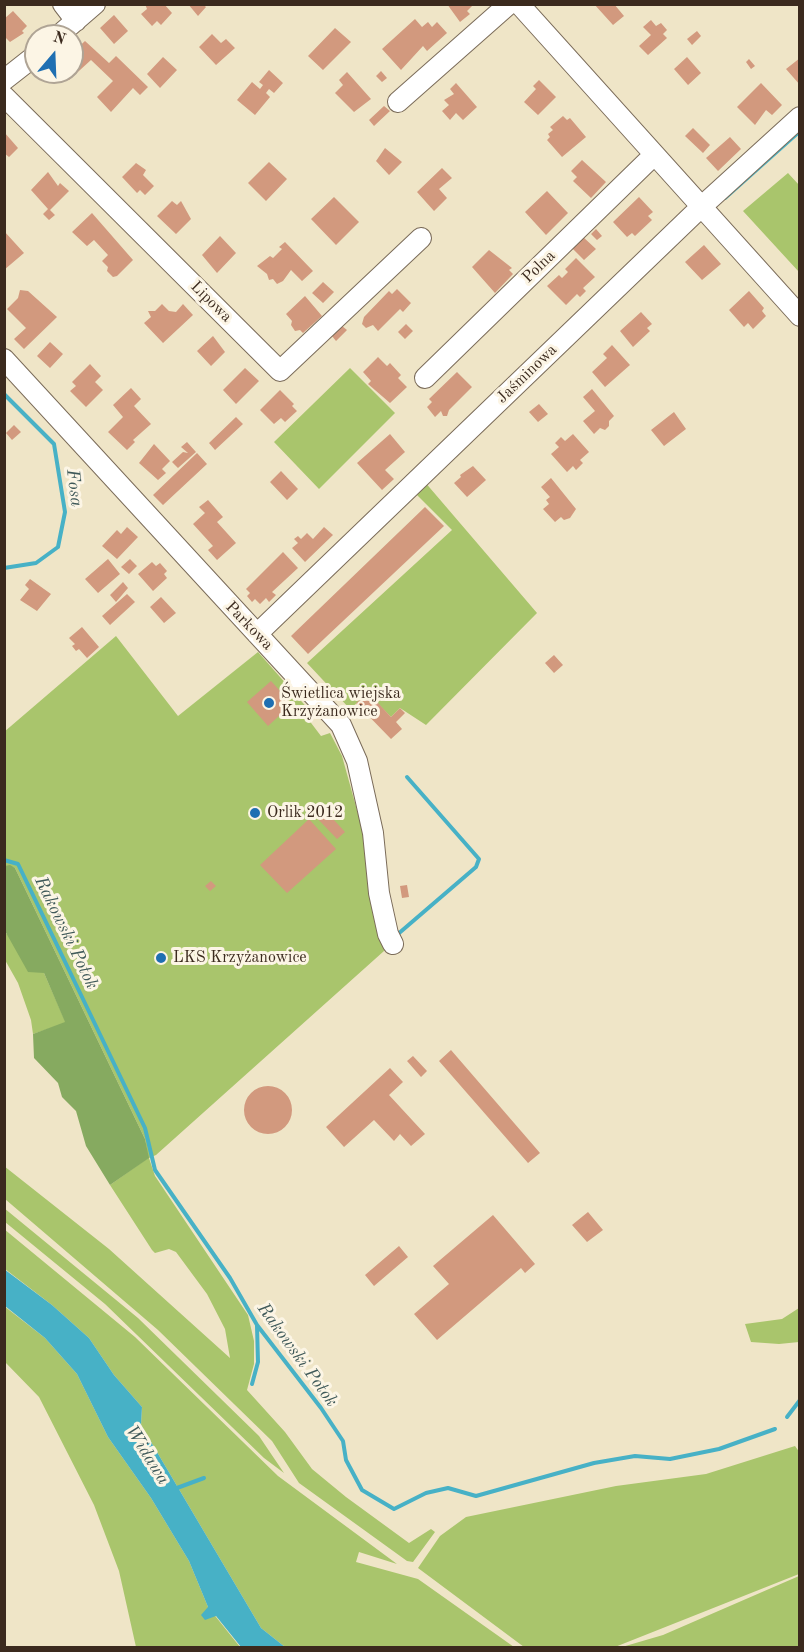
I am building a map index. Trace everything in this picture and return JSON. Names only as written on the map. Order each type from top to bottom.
[{"type":"street","points":[[63,4],[76,21]]},
{"type":"street","points":[[72,24],[95,4]]},
{"type":"street","points":[[398,102],[509,4]]},
{"type":"street","points":[[519,4],[700,208],[800,316]]},
{"type":"street","points":[[4,80],[24,64]]},
{"type":"street","name":"Lipowa","points":[[4,96],[280,371],[422,238]]},
{"type":"street","name":"Jaśminowa","points":[[257,634],[700,208],[800,117]]},
{"type":"street","name":"Polna","points":[[425,378],[654,155]]},
{"type":"street","name":"Parkowa","points":[[4,359],[341,725],[357,761],[373,833],[379,893],[388,934],[393,944]]},
{"type":"green space","points":[[788,173],[799,185],[799,272],[743,211]]},
{"type":"green space","points":[[350,368],[395,413],[319,489],[274,442]]},
{"type":"green space","points":[[424,481],[537,613],[426,725],[400,708],[391,717],[368,693],[350,709],[307,663],[452,530],[413,491]]},
{"type":"green space","points":[[116,636],[178,716],[258,652],[310,711],[305,715],[321,736],[330,733],[342,756],[370,857],[384,951],[156,1155],[149,1158],[155,1176],[248,1315],[254,1341],[254,1364],[247,1390],[285,1432],[312,1469],[346,1497],[409,1543],[431,1529],[435,1532],[413,1562],[407,1561],[299,1483],[272,1441],[158,1330],[5,1199],[4,1166],[109,1249],[230,1358],[225,1329],[207,1294],[176,1252],[169,1249],[155,1253],[152,1250],[110,1185],[148,1158],[145,1139],[15,868],[5,866],[4,732]]},
{"type":"green space","points":[[10,865],[15,868],[145,1139],[149,1158],[110,1185],[86,1146],[76,1111],[62,1097],[58,1083],[34,1058],[33,1034],[65,1022],[44,973],[28,972],[5,931],[5,866]]},
{"type":"green space","points":[[4,931],[44,973],[66,1023],[33,1034],[31,1020],[18,983],[5,960]]},
{"type":"green space","points":[[4,1208],[138,1318],[259,1436],[284,1473],[264,1458],[105,1304],[5,1222]]},
{"type":"green space","points":[[4,1229],[135,1337],[278,1476],[397,1564],[359,1552],[356,1562],[418,1579],[514,1647],[285,1647],[261,1628],[141,1425],[142,1407],[114,1375],[89,1338],[52,1305],[5,1269]]},
{"type":"green space","points":[[4,1306],[45,1338],[77,1374],[108,1437],[151,1498],[189,1561],[208,1607],[240,1647],[136,1647],[119,1571],[94,1505],[39,1397],[5,1362]]},
{"type":"green space","points":[[799,1308],[799,1342],[779,1344],[751,1342],[745,1324],[782,1319]]},
{"type":"green space","points":[[795,1446],[800,1453],[799,1574],[615,1647],[524,1647],[418,1568],[440,1536],[466,1517],[616,1486],[706,1474]]},
{"type":"green space","points":[[799,1576],[799,1647],[622,1647],[663,1635]]},
{"type":"water","name":"Widawa","points":[[4,1269],[52,1305],[89,1338],[114,1375],[142,1407],[141,1425],[261,1628],[285,1647],[241,1647],[216,1616],[205,1620],[201,1615],[208,1607],[189,1561],[151,1498],[108,1437],[77,1374],[45,1338],[5,1306]]},
{"type":"building","points":[[145,4],[164,4],[172,13],[161,25],[157,21],[152,26],[141,14],[147,9]]},
{"type":"building","points":[[188,4],[203,4],[206,7],[198,16]]},
{"type":"building","points":[[447,4],[474,4],[467,11],[470,14],[460,22]]},
{"type":"building","points":[[594,4],[614,4],[624,16],[613,25]]},
{"type":"building","points":[[13,11],[25,24],[22,31],[24,33],[10,42],[4,36],[4,19]]},
{"type":"building","points":[[114,15],[128,31],[114,44],[100,28]]},
{"type":"building","points":[[415,19],[422,27],[428,22],[432,27],[437,22],[447,33],[427,51],[423,46],[401,70],[382,49]]},
{"type":"building","points":[[651,20],[656,26],[661,23],[667,30],[663,34],[667,38],[648,55],[639,46],[651,35],[643,27]]},
{"type":"building","points":[[335,28],[351,42],[323,70],[308,56]]},
{"type":"building","points":[[697,31],[701,36],[692,45],[687,39]]},
{"type":"building","points":[[212,34],[221,43],[226,39],[235,48],[216,65],[199,47]]},
{"type":"building","points":[[84,42],[109,63],[116,56],[148,87],[140,95],[133,88],[111,112],[97,97],[113,81],[91,60],[84,66]]},
{"type":"building","points":[[163,57],[177,70],[160,88],[147,74]]},
{"type":"building","points":[[687,57],[701,73],[688,85],[674,69]]},
{"type":"building","points":[[800,58],[800,85],[786,69]]},
{"type":"building","points":[[749,59],[755,66],[751,69],[746,62]]},
{"type":"building","points":[[269,70],[283,83],[274,93],[269,89],[266,93],[270,97],[255,115],[237,100],[252,82],[260,89],[263,85],[259,82]]},
{"type":"building","points":[[381,71],[387,78],[382,82],[376,76]]},
{"type":"building","points":[[347,72],[371,99],[354,112],[335,93],[343,85],[339,80]]},
{"type":"building","points":[[539,80],[556,97],[538,115],[524,102],[536,89],[533,86]]},
{"type":"building","points":[[456,83],[477,107],[463,120],[456,113],[450,120],[442,111],[449,105],[444,100],[454,94],[450,89]]},
{"type":"building","points":[[761,83],[782,105],[772,115],[766,110],[755,125],[737,107]]},
{"type":"building","points":[[384,106],[390,111],[374,126],[369,120]]},
{"type":"building","points":[[563,116],[567,120],[570,118],[586,137],[562,157],[547,140],[550,137],[548,134],[553,130],[550,127]]},
{"type":"building","points":[[693,128],[710,145],[703,153],[685,136]]},
{"type":"building","points":[[4,132],[18,148],[9,157],[4,153]]},
{"type":"building","points":[[730,137],[741,149],[718,171],[706,158]]},
{"type":"building","points":[[385,148],[402,162],[389,175],[376,161]]},
{"type":"building","points":[[582,160],[606,182],[591,198],[573,181],[577,177],[571,171]]},
{"type":"building","points":[[269,162],[287,179],[266,201],[248,183]]},
{"type":"building","points":[[136,163],[146,170],[143,175],[154,186],[145,195],[140,190],[137,193],[122,177]]},
{"type":"building","points":[[442,168],[452,178],[439,189],[447,198],[434,211],[417,192]]},
{"type":"building","points":[[48,172],[58,186],[60,183],[69,191],[50,210],[55,215],[49,220],[43,214],[48,209],[31,190]]},
{"type":"building","points":[[547,191],[568,213],[546,235],[525,212]]},
{"type":"building","points":[[334,197],[359,222],[336,245],[311,219]]},
{"type":"building","points":[[639,197],[653,212],[648,216],[652,220],[635,236],[632,233],[627,237],[613,222]]},
{"type":"building","points":[[172,201],[177,205],[181,201],[191,219],[176,234],[157,216]]},
{"type":"building","points":[[92,213],[133,260],[117,276],[113,277],[107,271],[108,267],[102,261],[108,255],[94,240],[87,246],[72,232]]},
{"type":"building","points":[[596,229],[602,236],[597,240],[591,234]]},
{"type":"building","points":[[4,231],[24,253],[4,270]]},
{"type":"building","points":[[220,236],[236,253],[217,273],[202,255]]},
{"type":"building","points":[[582,236],[596,249],[584,260],[571,247]]},
{"type":"building","points":[[285,242],[313,271],[302,281],[291,270],[283,281],[277,284],[273,279],[269,280],[267,274],[257,266],[270,256],[273,258]]},
{"type":"building","points":[[704,245],[721,264],[702,280],[685,262]]},
{"type":"building","points":[[489,250],[512,268],[509,270],[513,274],[495,293],[472,267]]},
{"type":"building","points":[[576,258],[595,277],[583,288],[586,291],[580,297],[577,294],[566,305],[547,286],[559,275],[562,278],[568,272],[565,269]]},
{"type":"building","points":[[323,282],[334,292],[323,303],[312,293]]},
{"type":"building","points":[[397,289],[411,303],[403,312],[400,309],[378,331],[373,325],[366,328],[362,324],[364,317],[389,291],[392,294]]},
{"type":"building","points":[[20,290],[28,291],[57,317],[24,349],[14,339],[26,328],[7,309],[18,298]]},
{"type":"building","points":[[749,291],[764,308],[762,311],[766,316],[753,329],[748,323],[744,327],[729,310]]},
{"type":"building","points":[[305,296],[322,316],[303,333],[300,330],[295,331],[291,325],[292,321],[286,314]]},
{"type":"building","points":[[162,304],[169,311],[176,312],[183,304],[193,315],[163,343],[144,323],[151,317],[148,311],[155,311]]},
{"type":"building","points":[[641,312],[652,324],[647,328],[650,331],[633,347],[620,331]]},
{"type":"building","points":[[406,324],[413,331],[405,339],[398,332]]},
{"type":"building","points":[[342,326],[347,330],[336,341],[332,336]]},
{"type":"building","points":[[213,336],[225,352],[211,366],[197,351]]},
{"type":"building","points":[[50,342],[63,354],[50,368],[37,356]]},
{"type":"building","points":[[612,345],[630,365],[605,387],[592,372],[607,358],[603,354]]},
{"type":"building","points":[[378,357],[387,366],[390,363],[401,375],[398,378],[407,387],[390,403],[368,384],[371,381],[363,372]]},
{"type":"building","points":[[90,364],[101,376],[95,382],[103,390],[86,407],[70,391],[76,386],[72,382]]},
{"type":"building","points":[[245,368],[259,381],[236,404],[223,390]]},
{"type":"building","points":[[457,372],[472,387],[449,410],[447,416],[443,416],[441,411],[435,417],[427,407],[432,402],[429,399]]},
{"type":"building","points":[[131,388],[141,399],[134,406],[151,424],[133,440],[135,442],[127,450],[108,432],[123,417],[113,405]]},
{"type":"building","points":[[592,389],[614,416],[605,430],[600,428],[594,434],[583,421],[595,411],[583,397]]},
{"type":"building","points":[[280,390],[294,404],[292,406],[297,411],[285,422],[281,418],[274,424],[260,410]]},
{"type":"building","points":[[539,404],[548,414],[538,422],[529,412]]},
{"type":"building","points":[[674,412],[686,429],[664,446],[651,430]]},
{"type":"building","points":[[236,417],[243,424],[215,450],[209,443]]},
{"type":"building","points":[[14,425],[21,432],[12,440],[6,433]]},
{"type":"building","points":[[390,434],[405,452],[385,470],[394,479],[382,490],[357,463]]},
{"type":"building","points":[[573,434],[589,452],[580,460],[583,463],[576,470],[573,466],[567,472],[551,454],[559,447],[555,443],[561,437],[565,441]]},
{"type":"building","points":[[187,442],[196,452],[178,468],[172,462],[183,452],[188,453],[181,447]]},
{"type":"building","points":[[154,444],[170,461],[162,469],[166,473],[158,480],[139,463]]},
{"type":"building","points":[[197,453],[207,464],[163,505],[153,495]]},
{"type":"building","points":[[473,466],[486,480],[467,497],[454,483],[461,477],[460,475]]},
{"type":"building","points":[[281,471],[298,489],[287,500],[270,482]]},
{"type":"building","points":[[551,478],[576,509],[570,518],[564,520],[561,517],[555,522],[543,509],[549,504],[546,500],[550,497],[541,487]]},
{"type":"building","points":[[208,500],[223,517],[217,522],[236,543],[217,560],[208,550],[213,546],[193,524],[205,513],[199,507]]},
{"type":"building","points":[[425,507],[444,526],[308,654],[291,636]]},
{"type":"building","points":[[127,527],[138,537],[117,559],[102,546],[117,530],[121,534]]},
{"type":"building","points":[[324,527],[333,535],[305,562],[292,548],[298,543],[294,539],[298,536],[301,539],[307,533],[313,539]]},
{"type":"building","points":[[283,552],[298,568],[272,592],[276,595],[269,602],[266,598],[260,604],[255,599],[252,602],[247,596],[250,593],[246,589]]},
{"type":"building","points":[[108,559],[120,574],[98,593],[85,579]]},
{"type":"building","points":[[130,559],[137,566],[129,574],[121,567]]},
{"type":"building","points":[[152,562],[156,566],[160,563],[167,571],[164,574],[167,578],[153,591],[138,574]]},
{"type":"building","points":[[30,579],[51,594],[37,611],[20,600],[29,589],[25,585]]},
{"type":"building","points":[[123,582],[128,588],[116,602],[110,595]]},
{"type":"building","points":[[127,594],[135,602],[110,625],[102,616]]},
{"type":"building","points":[[161,597],[176,613],[164,623],[150,607]]},
{"type":"building","points":[[82,627],[99,647],[87,658],[79,649],[76,651],[72,646],[75,644],[69,638]]},
{"type":"building","points":[[554,655],[563,665],[554,673],[545,663]]},
{"type":"building","name":"Świetlica wiejska Krzyżanowice","points":[[271,681],[292,704],[268,726],[247,702]]},
{"type":"building","points":[[368,692],[391,717],[400,708],[405,713],[396,722],[402,729],[391,739],[356,703]]},
{"type":"building","points":[[323,808],[345,832],[337,839],[315,816]]},
{"type":"building","points":[[309,819],[336,849],[287,893],[260,865]]},
{"type":"building","points":[[211,881],[216,886],[210,891],[205,886]]},
{"type":"building","points":[[407,885],[409,897],[402,898],[400,886]]},
{"type":"building","points":[[451,1050],[540,1153],[528,1163],[439,1061]]},
{"type":"building","points":[[413,1056],[427,1071],[421,1077],[407,1061]]},
{"type":"building","points":[[390,1068],[403,1082],[389,1095],[425,1134],[411,1146],[400,1134],[394,1141],[374,1120],[344,1147],[326,1127]]},
{"type":"building","points":[[263,1086],[273,1086],[285,1093],[292,1105],[292,1115],[285,1127],[273,1134],[263,1134],[248,1123],[244,1115],[244,1105],[255,1090]]},
{"type":"building","points":[[588,1212],[603,1230],[587,1242],[572,1225]]},
{"type":"building","points":[[493,1215],[535,1264],[525,1273],[521,1268],[437,1340],[414,1314],[449,1284],[433,1266]]},
{"type":"building","points":[[399,1246],[408,1257],[374,1286],[365,1275]]},
{"type":"waterway","points":[[725,198],[800,131]]},
{"type":"waterway","name":"Fosa","points":[[4,394],[54,444],[65,512],[58,547],[36,563],[4,568]]},
{"type":"waterway","points":[[398,934],[476,867],[479,859],[407,777]]},
{"type":"waterway","name":"Rakowski Potok","points":[[4,860],[18,864],[145,1128],[155,1170],[230,1278],[257,1325],[321,1408],[343,1441],[346,1460],[362,1490],[394,1509],[426,1493],[448,1488],[476,1496],[594,1463],[635,1456],[670,1459],[719,1449],[775,1429]]},
{"type":"waterway","points":[[252,1384],[258,1362],[257,1326]]},
{"type":"waterway","name":"Rakowski Potok","points":[[787,1417],[800,1400]]},
{"type":"waterway","points":[[177,1488],[204,1478]]},
{"type":"place","name":"Świetlica wiejska Krzyżanowice","points":[[269,703]]},
{"type":"place","name":"Orlik 2012","points":[[255,813]]},
{"type":"place","name":"LKS Krzyżanowice","points":[[161,958]]}]
